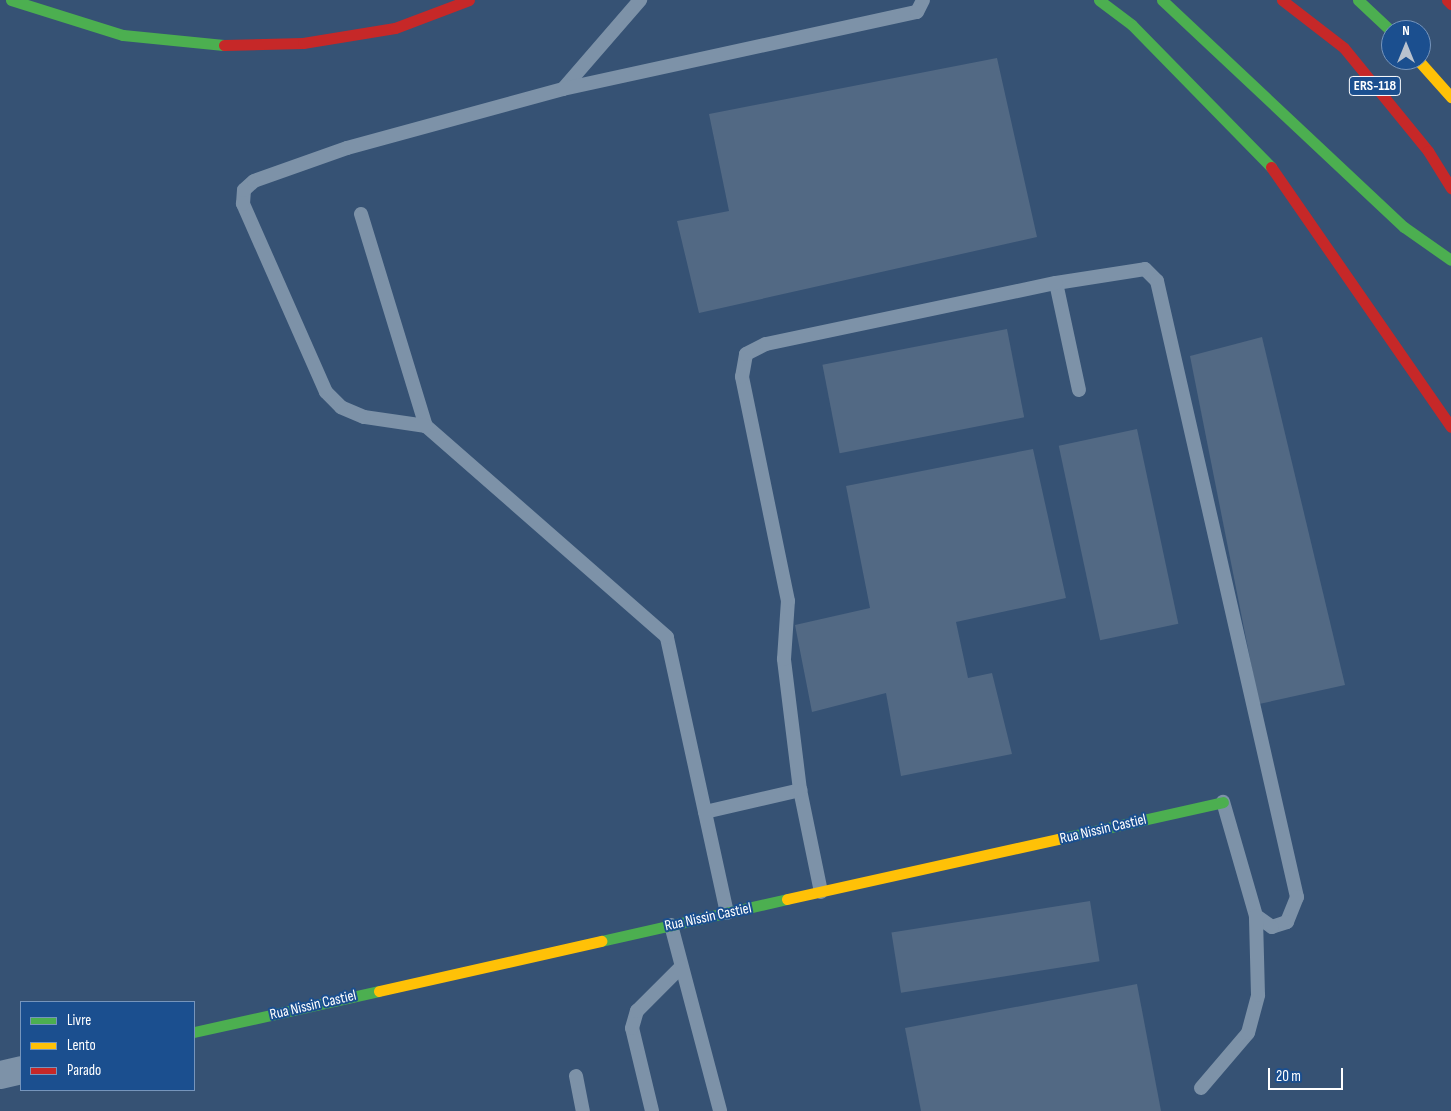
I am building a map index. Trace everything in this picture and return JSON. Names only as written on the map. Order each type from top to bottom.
[{"type":"main road","points":[[11,0],[123,35],[216,45],[303,43],[395,28],[468,0]]},
{"type":"main road","points":[[1099,0],[1132,25],[1275,171],[1451,427]]},
{"type":"main road","points":[[1162,0],[1318,143],[1404,227],[1451,260]]},
{"type":"main road","name":"ERS-118","points":[[1282,0],[1344,48],[1428,151],[1451,188]]},
{"type":"main road","points":[[1358,0],[1381,22]]},
{"type":"main road","points":[[1447,0],[1451,4]]},
{"type":"main road","name":"ERS-118","points":[[1427,70],[1451,97]]},
{"type":"main road","name":"Rua Nissin Castiel","points":[[195,1032],[1222,802]]},
{"type":"street","points":[[0,1075],[20,1070]]},
{"type":"lane","points":[[563,89],[640,0]]},
{"type":"lane","points":[[426,426],[364,417],[341,407],[326,392],[243,204],[244,190],[254,181],[347,148],[563,89],[917,12],[923,0]]},
{"type":"lane","points":[[361,214],[426,426],[667,637],[727,913]]},
{"type":"lane","points":[[821,892],[800,790],[784,659],[788,600],[742,377],[746,354],[766,344],[1128,268],[1145,269],[1157,281],[1297,897],[1287,922],[1272,927],[1256,916]]},
{"type":"lane","points":[[1056,283],[1079,390]]},
{"type":"lane","points":[[705,812],[800,790]]},
{"type":"lane","points":[[1201,1088],[1248,1033],[1258,994],[1256,916],[1222,802]]},
{"type":"lane","points":[[671,925],[720,1111]]},
{"type":"lane","points":[[652,1111],[632,1028],[636,1012],[681,967]]},
{"type":"lane","points":[[576,1076],[583,1111]]},
{"type":"building","points":[[997,58],[1037,237],[699,313],[677,221],[729,211],[709,114]]},
{"type":"building","points":[[1007,329],[1024,417],[840,453],[822,365]]},
{"type":"building","points":[[1262,337],[1345,685],[1259,704],[1190,356]]},
{"type":"building","points":[[1137,429],[1178,624],[1100,640],[1059,446]]},
{"type":"building","points":[[1033,449],[1066,598],[956,622],[968,678],[992,673],[1012,754],[901,776],[886,693],[812,712],[795,625],[870,608],[846,486]]},
{"type":"building","points":[[1090,901],[1100,961],[901,993],[891,932]]},
{"type":"building","points":[[1137,984],[1161,1111],[921,1111],[905,1028]]},
{"type":"traffic: fast","points":[[11,0],[123,35],[224,45]]},
{"type":"traffic: fast","points":[[1099,0],[1132,25],[1271,167]]},
{"type":"traffic: fast","points":[[1162,0],[1404,227],[1451,260]]},
{"type":"traffic: fast","points":[[1358,0],[1381,22]]},
{"type":"traffic: fast","points":[[1058,839],[1223,802]]},
{"type":"traffic: fast","points":[[601,941],[787,899]]},
{"type":"traffic: fast","points":[[195,1032],[379,991]]},
{"type":"traffic: slow","points":[[1427,70],[1451,97]]},
{"type":"traffic: slow","points":[[787,899],[1058,839]]},
{"type":"traffic: slow","points":[[379,991],[601,941]]},
{"type":"traffic: jam","points":[[224,45],[303,43],[395,28],[469,0]]},
{"type":"traffic: jam","points":[[1282,0],[1344,48],[1428,151],[1451,188]]},
{"type":"traffic: jam","points":[[1447,0],[1451,4]]},
{"type":"traffic: jam","points":[[1271,167],[1451,427]]}]
